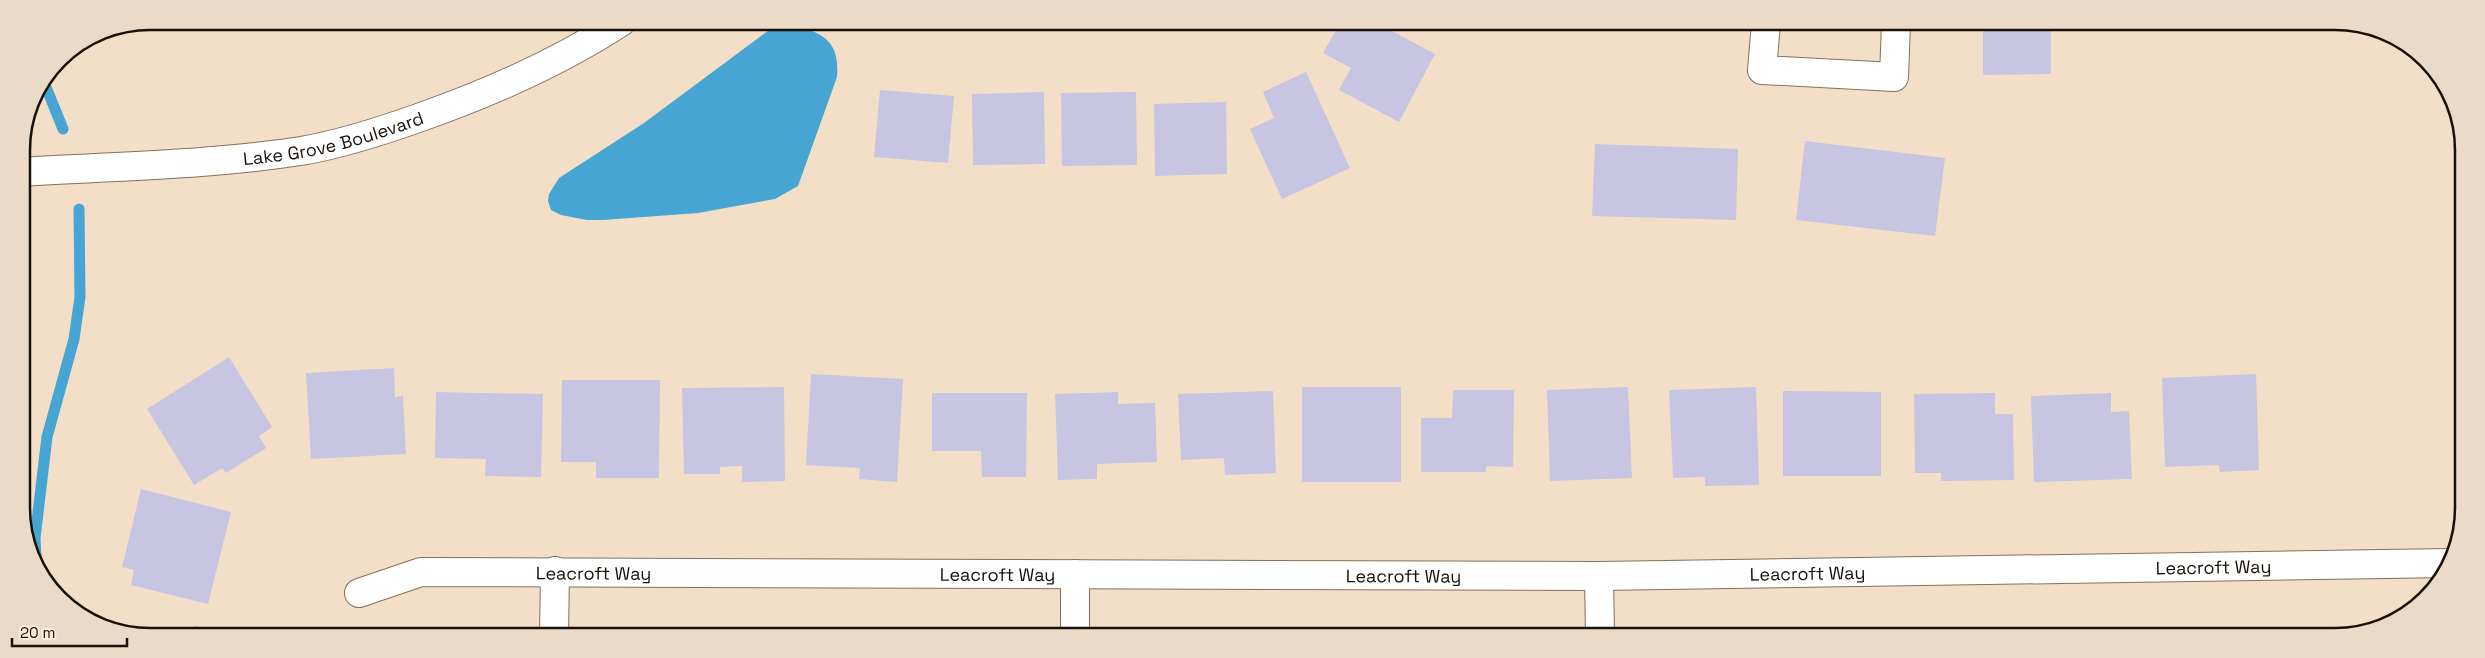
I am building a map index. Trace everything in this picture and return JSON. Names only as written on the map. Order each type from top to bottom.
[{"type":"street","name":"Lake Grove Boulevard","points":[[30,172],[236,159],[303,150],[370,135],[486,94],[583,47],[610,30]]},
{"type":"street","points":[[1765,30],[1762,70],[1894,77],[1896,30]]},
{"type":"street","name":"Leacroft Way","points":[[359,593],[421,572],[1599,576],[2441,564]]},
{"type":"street","points":[[554,628],[555,571]]},
{"type":"street","points":[[1075,574],[1075,628]]},
{"type":"street","points":[[1599,576],[1600,628]]},
{"type":"water","points":[[770,30],[812,31],[827,40],[836,54],[837,77],[798,186],[775,199],[698,213],[603,220],[587,220],[561,215],[551,210],[548,201],[549,194],[559,178],[644,123]]},
{"type":"building","points":[[1336,30],[1390,30],[1435,54],[1399,122],[1339,90],[1351,68],[1323,53]]},
{"type":"building","points":[[1983,30],[2051,30],[2051,74],[1983,75]]},
{"type":"building","points":[[1306,72],[1350,168],[1282,199],[1250,129],[1274,118],[1263,92]]},
{"type":"building","points":[[880,90],[954,96],[948,163],[874,157]]},
{"type":"building","points":[[1044,92],[1045,164],[973,165],[972,94]]},
{"type":"building","points":[[1136,92],[1137,165],[1062,166],[1061,93]]},
{"type":"building","points":[[1226,102],[1227,174],[1155,176],[1154,104]]},
{"type":"building","points":[[1805,141],[1945,158],[1935,236],[1796,220]]},
{"type":"building","points":[[1595,144],[1738,149],[1736,220],[1592,216]]},
{"type":"building","points":[[229,357],[272,427],[259,436],[266,448],[226,473],[222,468],[194,485],[147,409]]},
{"type":"building","points":[[394,368],[395,397],[403,396],[406,454],[311,459],[306,373]]},
{"type":"building","points":[[811,374],[903,379],[897,482],[859,479],[860,468],[806,465]]},
{"type":"building","points":[[2256,374],[2259,470],[2220,472],[2219,465],[2165,467],[2162,378]]},
{"type":"building","points":[[562,380],[660,380],[659,478],[596,478],[596,462],[561,462]]},
{"type":"building","points":[[784,387],[785,481],[742,482],[742,466],[720,467],[720,474],[684,474],[682,388]]},
{"type":"building","points":[[1302,387],[1401,387],[1401,482],[1302,482]]},
{"type":"building","points":[[1628,387],[1632,478],[1550,481],[1547,390]]},
{"type":"building","points":[[1756,387],[1759,485],[1705,486],[1705,477],[1673,478],[1669,390]]},
{"type":"building","points":[[1453,390],[1514,390],[1513,467],[1486,466],[1486,472],[1421,472],[1421,418],[1452,418]]},
{"type":"building","points":[[1273,391],[1276,473],[1225,475],[1224,458],[1181,460],[1178,394]]},
{"type":"building","points":[[1783,391],[1881,392],[1881,476],[1783,476]]},
{"type":"building","points":[[436,392],[543,394],[541,477],[485,476],[486,459],[435,458]]},
{"type":"building","points":[[1118,392],[1118,404],[1155,403],[1157,462],[1097,464],[1097,479],[1058,480],[1055,394]]},
{"type":"building","points":[[932,393],[1027,393],[1026,477],[982,477],[981,451],[932,451]]},
{"type":"building","points":[[1995,393],[1995,414],[2013,414],[2014,480],[1941,481],[1941,473],[1915,473],[1914,394]]},
{"type":"building","points":[[2111,393],[2111,412],[2129,411],[2132,479],[2034,482],[2031,396]]},
{"type":"building","points":[[141,489],[231,512],[208,604],[131,585],[134,570],[122,567]]},
{"type":"waterway","points":[[47,89],[63,129]]},
{"type":"waterway","points":[[35,545],[47,437],[74,339],[80,297],[79,209]]}]
